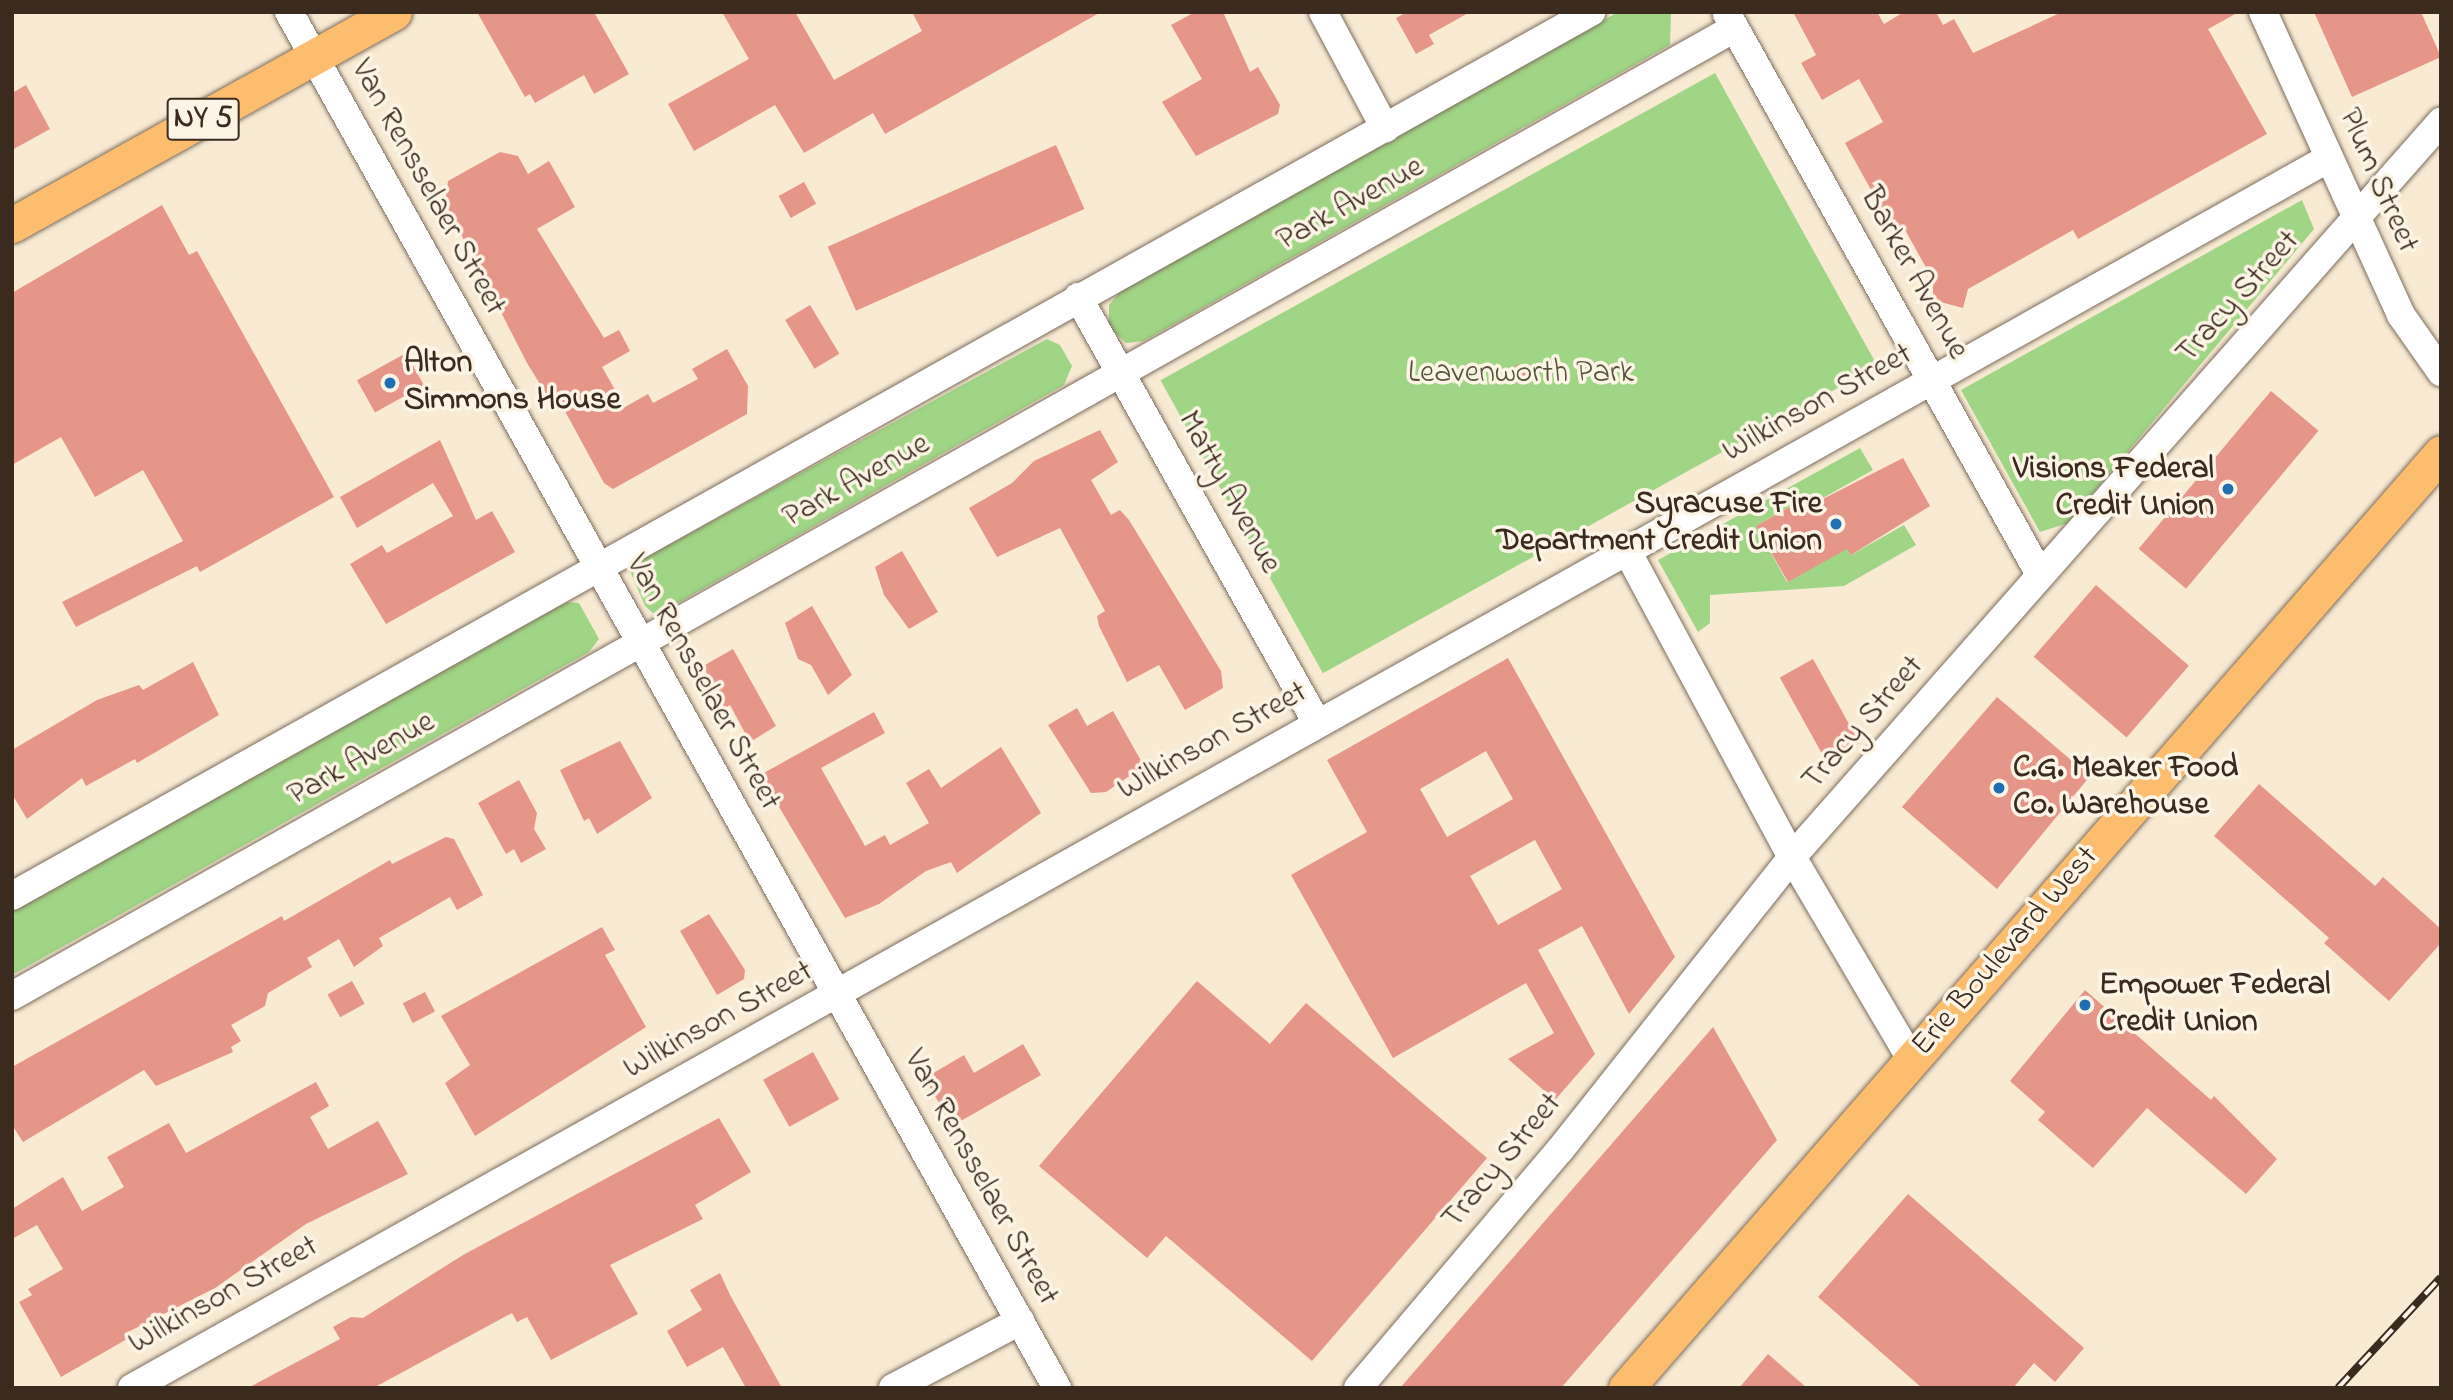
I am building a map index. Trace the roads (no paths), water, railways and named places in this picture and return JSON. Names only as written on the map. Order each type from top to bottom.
[{"type":"main road","name":"NY 5","points":[[12,225],[394,12]]},
{"type":"main road","name":"Erie Boulevard West","points":[[1626,1388],[2441,453]]},
{"type":"street","name":"Van Rensselaer Street","points":[[289,12],[1056,1388]]},
{"type":"street","points":[[1323,12],[1385,128]]},
{"type":"street","name":"Park Avenue","points":[[12,896],[1591,12]]},
{"type":"street","name":"Plum Street","points":[[2263,12],[2356,224],[2401,315],[2441,372]]},
{"type":"street","name":"Park Avenue","points":[[12,996],[1122,374],[1730,20]]},
{"type":"street","name":"Barker Avenue","points":[[1730,20],[2038,571]]},
{"type":"street","name":"Tracy Street","points":[[1358,1388],[1560,1150],[1792,857],[2038,571],[2356,224],[2441,122]]},
{"type":"street","name":"Wilkinson Street","points":[[132,1388],[2329,159]]},
{"type":"street","name":"Matty Avenue","points":[[1078,297],[1318,723]]},
{"type":"street","points":[[1626,550],[1792,857],[1912,1060]]},
{"type":"street","points":[[893,1388],[1020,1321]]},
{"type":"railway","points":[[2338,1388],[2441,1277]]},
{"type":"place","name":"Alton Simmons House","points":[[390,383]]},
{"type":"place","name":"Visions Federal Credit Union","points":[[2228,489]]},
{"type":"place","name":"Syracuse Fire Department Credit Union","points":[[1836,524]]},
{"type":"place","name":"C.G. Meaker Food Co. Warehouse","points":[[1999,788]]},
{"type":"place","name":"Empower Federal Credit Union","points":[[2085,1005]]},
{"type":"park label","name":"Leavenworth Park","points":[[1521,374]]}]
